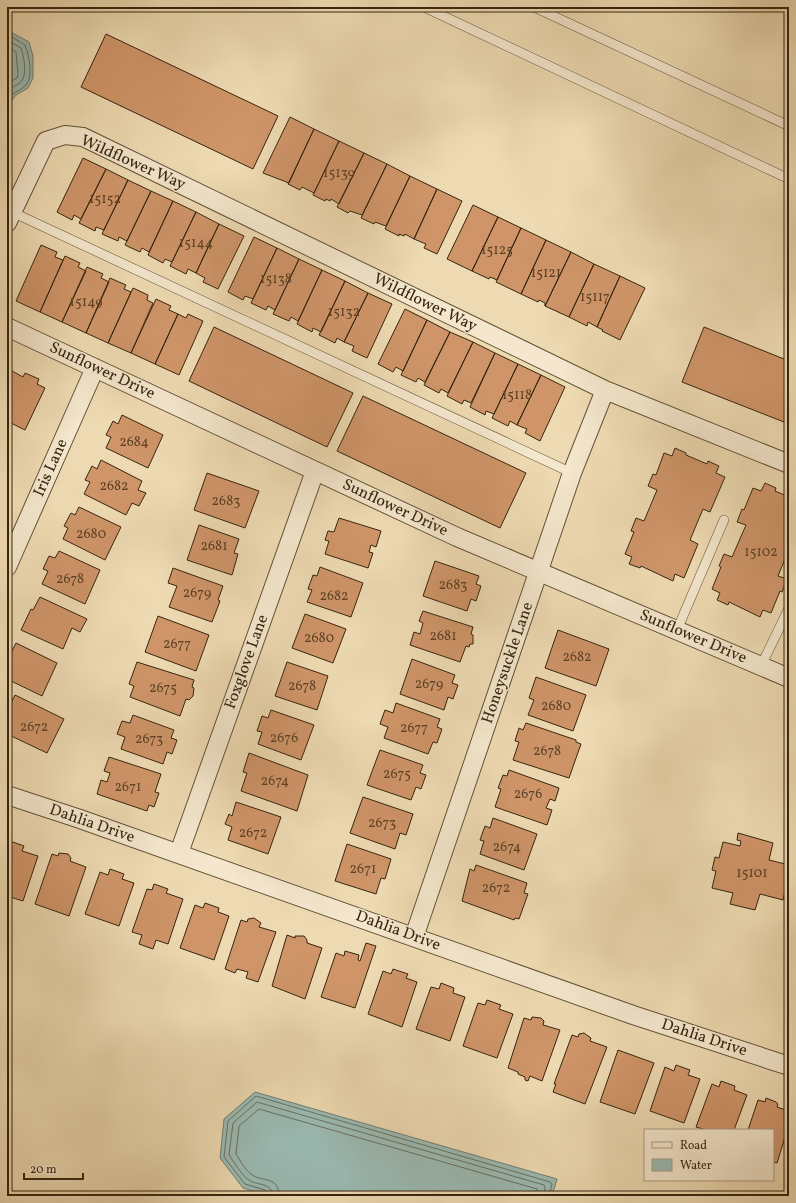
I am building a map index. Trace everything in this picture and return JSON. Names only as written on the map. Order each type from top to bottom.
[{"type":"street","name":"Wildflower Way","points":[[10,217],[46,141],[65,135],[83,136],[605,390],[789,464]]},
{"type":"street","name":"Sunflower Drive","points":[[7,327],[457,537],[789,678]]},
{"type":"street","name":"Iris Lane","points":[[7,568],[95,368]]},
{"type":"street","name":"Honeysuckle Lane","points":[[414,937],[572,473],[605,390]]},
{"type":"street","name":"Foxglove Lane","points":[[179,854],[315,471]]},
{"type":"street","name":"Dahlia Drive","points":[[7,795],[179,854],[634,1015],[789,1066]]},
{"type":"lane","points":[[424,7],[789,180]]},
{"type":"lane","points":[[534,7],[789,126]]},
{"type":"lane","points":[[10,217],[572,473]]},
{"type":"lane","points":[[676,630],[724,520]]},
{"type":"lane","points":[[761,666],[789,608]]},
{"type":"water","points":[[7,30],[29,42],[33,56],[33,78],[28,88],[16,95],[7,106]]},
{"type":"water","points":[[255,1092],[557,1179],[552,1196],[270,1196],[243,1188],[220,1158],[224,1119]]},
{"type":"building","points":[[106,34],[278,116],[253,169],[81,87]]},
{"type":"building","points":[[290,117],[314,129],[289,183],[263,173]]},
{"type":"building","points":[[314,129],[339,141],[314,193],[302,187],[300,190],[288,184]]},
{"type":"building","points":[[339,141],[364,153],[339,204],[331,199],[330,201],[326,199],[325,201],[313,195]]},
{"type":"building","points":[[364,153],[387,164],[362,215],[350,211],[348,213],[337,207]]},
{"type":"building","points":[[83,158],[106,169],[81,219],[74,215],[72,220],[57,212]]},
{"type":"building","points":[[387,164],[410,176],[386,226],[375,222],[374,224],[361,218]]},
{"type":"building","points":[[106,169],[128,180],[104,230],[96,227],[95,231],[79,223]]},
{"type":"building","points":[[410,176],[437,189],[414,239],[405,234],[404,236],[399,234],[399,236],[385,229]]},
{"type":"building","points":[[128,180],[151,191],[127,241],[119,237],[118,241],[102,234]]},
{"type":"building","points":[[437,189],[462,201],[437,254],[424,248],[426,244],[414,239]]},
{"type":"building","points":[[151,191],[173,201],[149,252],[142,248],[140,252],[125,245]]},
{"type":"building","points":[[173,201],[196,212],[172,262],[165,259],[163,263],[148,255]]},
{"type":"building","points":[[473,205],[498,217],[472,271],[447,259]]},
{"type":"building","points":[[196,212],[219,224],[196,273],[188,269],[186,274],[170,266]]},
{"type":"building","points":[[498,217],[521,228],[497,280],[490,277],[489,279],[472,271]]},
{"type":"building","points":[[219,224],[244,236],[218,289],[203,282],[205,278],[196,273]]},
{"type":"building","points":[[521,228],[546,240],[521,294],[496,282]]},
{"type":"building","points":[[254,237],[277,248],[253,299],[245,296],[243,300],[228,292]]},
{"type":"building","points":[[546,240],[571,252],[545,306],[545,303],[539,300],[538,302],[521,294]]},
{"type":"building","points":[[41,245],[57,252],[55,257],[63,260],[40,312],[16,301]]},
{"type":"building","points":[[277,248],[299,259],[275,310],[268,306],[266,310],[251,303]]},
{"type":"building","points":[[571,252],[594,264],[569,317],[545,306]]},
{"type":"building","points":[[65,256],[80,263],[78,267],[86,271],[62,322],[40,312]]},
{"type":"building","points":[[299,259],[322,270],[298,321],[291,317],[289,321],[273,314]]},
{"type":"building","points":[[594,264],[620,276],[597,327],[588,322],[587,326],[569,317]]},
{"type":"building","points":[[87,267],[103,274],[101,278],[109,282],[86,333],[62,322]]},
{"type":"building","points":[[322,270],[345,281],[321,332],[313,328],[312,332],[297,324]]},
{"type":"building","points":[[620,276],[645,288],[620,340],[597,327]]},
{"type":"building","points":[[110,278],[126,285],[124,289],[131,292],[108,343],[86,333]]},
{"type":"building","points":[[345,281],[368,293],[344,342],[337,338],[335,343],[319,335]]},
{"type":"building","points":[[133,288],[148,295],[147,300],[153,303],[131,353],[108,343]]},
{"type":"building","points":[[368,293],[392,304],[367,358],[352,351],[354,346],[344,342]]},
{"type":"building","points":[[156,299],[171,306],[169,310],[178,314],[155,364],[131,353]]},
{"type":"building","points":[[405,309],[427,320],[403,371],[396,367],[393,372],[378,364]]},
{"type":"building","points":[[178,314],[186,318],[188,314],[203,321],[179,375],[155,364]]},
{"type":"building","points":[[427,320],[450,332],[425,382],[418,378],[416,382],[401,375]]},
{"type":"building","points":[[214,327],[353,393],[327,447],[189,381]]},
{"type":"building","points":[[704,327],[789,361],[789,424],[682,382]]},
{"type":"building","points":[[450,332],[473,342],[448,393],[441,389],[439,393],[424,385]]},
{"type":"building","points":[[473,342],[495,353],[471,403],[464,400],[462,404],[447,396]]},
{"type":"building","points":[[495,353],[518,364],[494,414],[486,411],[485,415],[470,407]]},
{"type":"building","points":[[518,364],[541,375],[517,425],[510,421],[508,426],[492,418]]},
{"type":"building","points":[[12,371],[23,377],[25,373],[39,379],[37,384],[45,388],[25,430],[7,421],[7,382]]},
{"type":"building","points":[[541,375],[565,387],[540,441],[525,433],[527,429],[517,425]]},
{"type":"building","points":[[363,396],[526,473],[500,528],[337,451]]},
{"type":"building","points":[[122,415],[163,435],[148,468],[106,448],[111,437],[106,435],[113,421],[118,424]]},
{"type":"building","points":[[675,448],[686,453],[686,455],[707,464],[708,461],[719,466],[716,473],[725,477],[710,512],[703,509],[690,540],[698,544],[684,578],[675,574],[673,581],[641,566],[640,568],[629,564],[632,557],[625,554],[634,532],[631,531],[636,518],[644,521],[657,490],[648,486],[653,474],[656,475],[664,453],[672,456]]},
{"type":"building","points":[[101,460],[142,481],[138,490],[146,493],[139,506],[132,503],[126,515],[84,494],[90,482],[85,480],[92,466],[97,469]]},
{"type":"building","points":[[207,473],[259,491],[245,528],[194,510]]},
{"type":"building","points":[[765,483],[776,488],[775,491],[789,497],[789,549],[778,576],[787,579],[782,592],[780,591],[771,613],[763,610],[760,617],[729,602],[728,605],[717,600],[720,593],[712,589],[721,567],[719,566],[724,554],[732,557],[746,525],[737,522],[742,509],[744,510],[753,488],[761,491]]},
{"type":"building","points":[[79,507],[121,527],[105,560],[63,539],[68,528],[64,526],[71,513],[75,515]]},
{"type":"building","points":[[339,518],[381,531],[376,547],[371,545],[369,552],[373,553],[368,568],[325,554],[329,541],[325,540],[328,531],[334,532]]},
{"type":"building","points":[[199,525],[239,539],[234,553],[238,554],[232,575],[187,560]]},
{"type":"building","points":[[59,551],[100,570],[85,604],[42,584],[48,571],[43,569],[49,556],[55,558]]},
{"type":"building","points":[[435,561],[479,576],[476,584],[481,586],[476,601],[471,599],[467,611],[423,596]]},
{"type":"building","points":[[320,567],[363,583],[351,617],[307,602],[312,590],[308,589],[313,575],[317,576]]},
{"type":"building","points":[[173,568],[223,586],[218,600],[220,601],[212,622],[169,607],[177,586],[168,583]]},
{"type":"building","points":[[40,597],[87,619],[80,632],[72,628],[63,649],[21,630],[31,609],[33,610]]},
{"type":"building","points":[[423,611],[473,627],[471,634],[473,635],[473,644],[470,644],[469,647],[466,646],[460,662],[410,645],[414,632],[420,634],[423,623],[419,621]]},
{"type":"building","points":[[305,614],[346,629],[333,663],[292,648]]},
{"type":"building","points":[[158,616],[209,635],[196,671],[145,652]]},
{"type":"building","points":[[558,630],[609,649],[596,686],[545,668]]},
{"type":"building","points":[[16,643],[57,663],[42,696],[7,679],[7,650],[12,651]]},
{"type":"building","points":[[412,659],[455,675],[452,683],[458,685],[453,699],[448,697],[444,710],[400,694]]},
{"type":"building","points":[[137,662],[194,680],[192,687],[194,688],[193,696],[189,700],[186,699],[180,716],[130,697],[134,686],[129,684]]},
{"type":"building","points":[[287,662],[328,676],[317,710],[275,696]]},
{"type":"building","points":[[536,677],[586,695],[573,731],[528,715],[534,700],[529,698]]},
{"type":"building","points":[[15,695],[64,719],[47,753],[7,734],[7,711]]},
{"type":"building","points":[[396,703],[440,719],[437,727],[442,729],[437,743],[433,742],[428,754],[384,738],[388,727],[380,724],[385,710],[393,713]]},
{"type":"building","points":[[271,710],[314,725],[301,760],[258,744],[262,732],[257,731],[262,716],[268,718]]},
{"type":"building","points":[[133,715],[174,730],[171,738],[177,740],[172,754],[167,752],[163,764],[121,749],[125,737],[117,734],[122,721],[130,723]]},
{"type":"building","points":[[526,723],[576,740],[576,742],[581,744],[569,778],[513,760],[519,742],[515,741],[519,728],[523,730]]},
{"type":"building","points":[[380,750],[423,765],[420,773],[426,775],[421,789],[416,787],[411,800],[367,785]]},
{"type":"building","points":[[249,753],[308,775],[297,811],[241,791],[247,773],[243,772]]},
{"type":"building","points":[[109,757],[161,774],[155,792],[159,793],[154,807],[149,805],[147,811],[97,794],[101,780],[107,782],[110,773],[104,771]]},
{"type":"building","points":[[509,770],[559,788],[555,801],[550,799],[546,808],[552,810],[547,825],[495,807],[501,789],[498,788],[503,775],[507,776]]},
{"type":"building","points":[[363,797],[413,814],[406,835],[400,833],[395,849],[350,833]]},
{"type":"building","points":[[236,802],[281,817],[268,854],[228,840],[232,827],[225,824],[229,814],[232,816]]},
{"type":"building","points":[[493,818],[537,834],[524,870],[480,854],[484,841],[480,840],[485,826],[490,828]]},
{"type":"building","points":[[738,833],[773,843],[769,860],[789,865],[789,874],[783,900],[760,894],[755,910],[730,904],[733,893],[712,888],[716,871],[712,870],[715,857],[719,858],[723,842],[740,846],[741,841],[737,840]]},
{"type":"building","points":[[7,840],[24,846],[22,851],[38,856],[23,901],[7,896]]},
{"type":"building","points":[[347,844],[391,859],[385,879],[381,878],[376,894],[335,881]]},
{"type":"building","points":[[59,853],[68,854],[71,858],[70,861],[86,867],[69,916],[35,904],[52,854],[58,856]]},
{"type":"building","points":[[476,865],[527,883],[524,893],[528,894],[519,919],[515,918],[514,920],[462,901],[470,869],[474,871]]},
{"type":"building","points":[[110,869],[124,874],[122,879],[134,883],[119,926],[85,914],[100,872],[108,875]]},
{"type":"building","points":[[154,884],[168,889],[166,893],[183,899],[168,944],[156,940],[153,949],[139,944],[142,935],[132,932],[147,889],[152,890]]},
{"type":"building","points":[[205,903],[219,908],[218,912],[229,916],[214,960],[180,948],[195,905],[203,908]]},
{"type":"building","points":[[254,918],[261,923],[259,927],[276,932],[258,982],[246,978],[248,972],[237,969],[235,973],[225,969],[241,920],[247,922],[248,919]]},
{"type":"building","points":[[287,935],[295,938],[295,936],[304,936],[307,943],[322,948],[305,999],[272,986]]},
{"type":"building","points":[[366,943],[376,946],[355,1008],[321,997],[336,953],[344,956],[345,951],[359,955],[358,960],[360,961]]},
{"type":"building","points":[[393,969],[408,974],[406,978],[417,982],[402,1027],[368,1014],[383,971],[391,974]]},
{"type":"building","points":[[441,983],[454,988],[453,993],[465,997],[450,1041],[416,1029],[431,987],[439,989]]},
{"type":"building","points":[[487,1000],[501,1005],[499,1009],[513,1014],[497,1058],[463,1046],[478,1003],[485,1005]]},
{"type":"building","points":[[532,1017],[541,1018],[544,1021],[543,1025],[560,1030],[542,1081],[530,1076],[528,1081],[525,1080],[525,1077],[518,1074],[518,1072],[508,1068],[524,1018],[531,1020]]},
{"type":"building","points":[[584,1033],[591,1038],[590,1041],[607,1047],[585,1104],[553,1092],[556,1084],[554,1084],[572,1035],[578,1037],[579,1034]]},
{"type":"building","points":[[618,1050],[654,1063],[635,1114],[600,1102]]},
{"type":"building","points":[[676,1065],[690,1070],[688,1075],[700,1079],[684,1123],[650,1111],[665,1067],[674,1071]]},
{"type":"building","points":[[721,1081],[735,1086],[734,1090],[747,1095],[734,1129],[703,1129],[696,1127],[712,1084],[719,1087]]},
{"type":"building","points":[[766,1098],[776,1102],[778,1104],[777,1107],[789,1111],[789,1124],[777,1163],[774,1162],[774,1129],[748,1129],[758,1100],[765,1102]]}]
